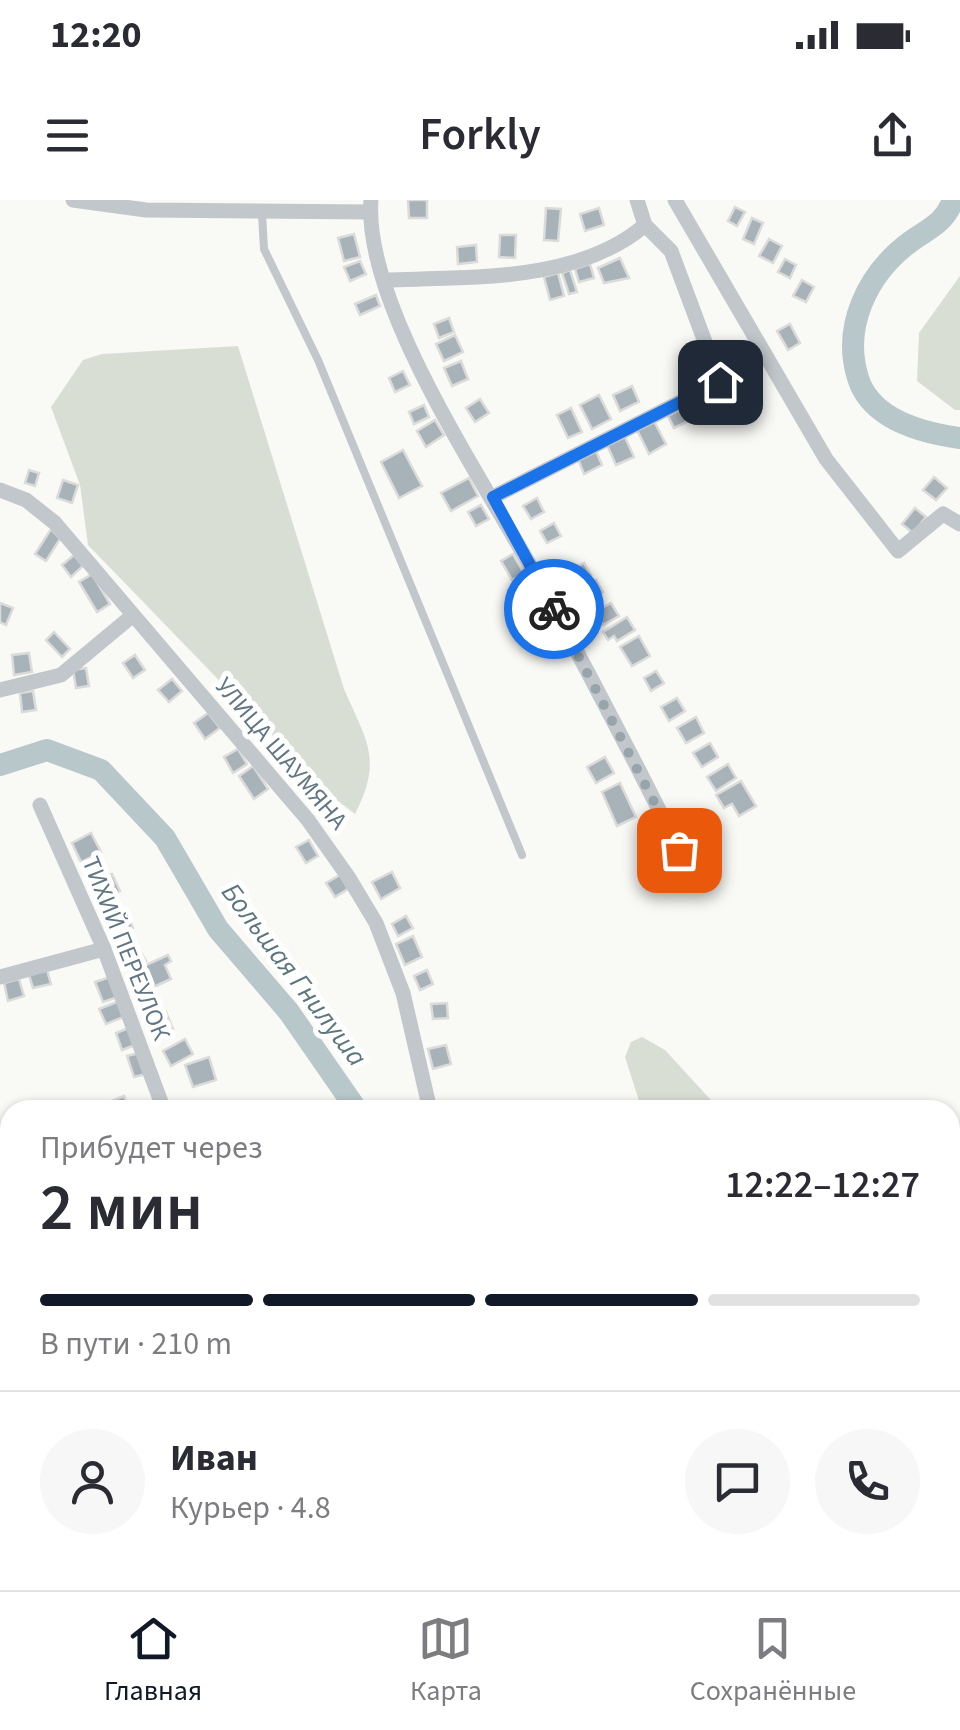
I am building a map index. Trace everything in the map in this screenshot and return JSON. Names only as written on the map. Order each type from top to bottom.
[{"type":"street","points":[[73,200],[146,210],[371,206],[384,280],[437,399],[616,723],[679,850]]},
{"type":"street","points":[[493,497],[720,382],[670,251],[644,225],[638,200]]},
{"type":"street","points":[[674,200],[826,458],[898,551],[943,514],[960,524]]},
{"type":"street","points":[[384,280],[458,277],[575,261],[622,245],[644,225]]},
{"type":"street","name":"УЛИЦА ШАУМЯНА","points":[[0,490],[26,500],[55,523],[308,820],[366,907],[403,993],[428,1100]]},
{"type":"street","points":[[0,690],[60,675],[132,616]]},
{"type":"street","name":"ТИХИЙ ПЕРЕУЛОК","points":[[40,805],[104,949],[160,1100]]},
{"type":"street","points":[[1,977],[104,949]]},
{"type":"lane","points":[[261,207],[264,249],[318,360],[522,855]]},
{"type":"shaded area","points":[[960,276],[960,410],[955,410],[917,381],[919,333]]},
{"type":"shaded area","points":[[238,346],[344,689],[369,751],[368,779],[355,814],[329,794],[88,545],[80,485],[51,407],[83,360],[102,354]]},
{"type":"shaded area","points":[[642,1037],[665,1050],[711,1100],[639,1100],[625,1057],[631,1042]]},
{"type":"building","points":[[408,200],[427,200],[427,218],[409,218]]},
{"type":"building","points":[[735,207],[745,212],[737,226],[728,221]]},
{"type":"building","points":[[546,208],[561,209],[558,241],[544,240]]},
{"type":"building","points":[[599,208],[604,225],[585,231],[580,214]]},
{"type":"building","points":[[752,218],[763,223],[754,244],[743,239]]},
{"type":"building","points":[[354,234],[360,257],[344,261],[338,238]]},
{"type":"building","points":[[500,235],[516,235],[515,258],[499,257]]},
{"type":"building","points":[[769,239],[782,246],[773,263],[759,256]]},
{"type":"building","points":[[476,245],[477,262],[458,264],[457,247]]},
{"type":"building","points":[[620,258],[629,278],[604,283],[598,268]]},
{"type":"building","points":[[785,259],[796,265],[790,278],[778,272]]},
{"type":"building","points":[[360,261],[366,274],[350,281],[344,267]]},
{"type":"building","points":[[590,264],[594,278],[579,282],[575,269]]},
{"type":"building","points":[[570,270],[577,292],[569,294],[562,273]]},
{"type":"building","points":[[558,273],[564,296],[550,300],[544,277]]},
{"type":"building","points":[[802,280],[814,287],[806,302],[793,296]]},
{"type":"building","points":[[376,295],[380,306],[360,315],[355,304]]},
{"type":"building","points":[[449,318],[454,332],[439,338],[434,324]]},
{"type":"building","points":[[790,324],[800,343],[788,350],[777,331]]},
{"type":"building","points":[[455,335],[463,352],[444,361],[436,344]]},
{"type":"building","points":[[461,361],[468,379],[452,386],[444,368]]},
{"type":"building","points":[[403,371],[410,385],[395,392],[389,378]]},
{"type":"building","points":[[632,386],[639,402],[620,411],[613,395]]},
{"type":"building","points":[[599,395],[611,419],[592,429],[580,405]]},
{"type":"building","points":[[480,399],[489,413],[475,422],[466,408]]},
{"type":"building","points":[[424,405],[429,417],[414,424],[409,412]]},
{"type":"building","points":[[689,405],[695,418],[674,428],[668,416]]},
{"type":"building","points":[[571,408],[582,432],[568,438],[557,415]]},
{"type":"building","points":[[435,420],[444,435],[426,447],[417,431]]},
{"type":"building","points":[[654,421],[666,444],[649,454],[637,430]]},
{"type":"building","points":[[625,437],[634,457],[616,465],[607,445]]},
{"type":"building","points":[[403,450],[422,486],[399,498],[381,462]]},
{"type":"building","points":[[596,451],[602,465],[584,474],[578,459]]},
{"type":"building","points":[[29,470],[39,473],[35,486],[25,483]]},
{"type":"building","points":[[934,477],[947,488],[936,500],[923,490]]},
{"type":"building","points":[[469,478],[478,496],[451,511],[441,493]]},
{"type":"building","points":[[63,480],[78,485],[72,503],[57,498]]},
{"type":"building","points":[[537,498],[544,512],[531,519],[523,506]]},
{"type":"building","points":[[481,505],[489,519],[476,526],[468,512]]},
{"type":"building","points":[[915,508],[926,517],[913,533],[902,524]]},
{"type":"building","points":[[554,523],[561,536],[547,543],[540,531]]},
{"type":"building","points":[[51,529],[60,539],[46,561],[35,554]]},
{"type":"building","points":[[513,554],[524,573],[512,580],[501,561]]},
{"type":"building","points":[[74,555],[83,566],[71,577],[62,565]]},
{"type":"building","points":[[584,563],[591,575],[576,584],[569,572]]},
{"type":"building","points":[[92,574],[110,604],[97,612],[79,582]]},
{"type":"building","points":[[596,580],[603,592],[586,603],[578,591]]},
{"type":"building","points":[[524,582],[533,599],[517,607],[508,590]]},
{"type":"building","points":[[0,603],[13,608],[6,625],[0,622]]},
{"type":"building","points":[[611,603],[619,616],[603,625],[595,612]]},
{"type":"building","points":[[539,612],[548,627],[531,636],[522,621]]},
{"type":"building","points":[[627,617],[635,630],[617,641],[614,636],[608,640],[603,632]]},
{"type":"building","points":[[54,632],[70,649],[62,657],[46,640]]},
{"type":"building","points":[[639,636],[650,656],[632,666],[620,647]]},
{"type":"building","points":[[29,653],[32,672],[14,675],[12,655]]},
{"type":"building","points":[[135,655],[145,670],[133,678],[123,663]]},
{"type":"building","points":[[86,668],[89,686],[76,688],[73,670]]},
{"type":"building","points":[[656,671],[664,683],[651,691],[644,678]]},
{"type":"building","points":[[172,679],[182,691],[169,702],[158,690]]},
{"type":"building","points":[[33,691],[36,710],[22,712],[20,693]]},
{"type":"building","points":[[677,698],[685,711],[669,721],[661,707]]},
{"type":"building","points":[[208,713],[220,728],[205,739],[194,723]]},
{"type":"building","points":[[696,717],[704,733],[686,743],[677,728]]},
{"type":"building","points":[[710,743],[718,757],[702,767],[693,753]]},
{"type":"building","points":[[238,749],[247,764],[233,773],[224,757]]},
{"type":"building","points":[[605,757],[614,773],[596,783],[587,767]]},
{"type":"building","points":[[728,764],[736,778],[716,791],[707,777]]},
{"type":"building","points":[[253,766],[268,789],[254,799],[239,776]]},
{"type":"building","points":[[741,781],[756,806],[739,816],[732,804],[724,808],[716,795]]},
{"type":"building","points":[[620,783],[636,817],[617,826],[602,792]]},
{"type":"building","points":[[91,833],[101,852],[81,862],[72,843]]},
{"type":"building","points":[[309,840],[318,856],[306,863],[296,847]]},
{"type":"building","points":[[392,872],[400,888],[381,899],[372,882]]},
{"type":"building","points":[[112,874],[120,891],[98,902],[90,885]]},
{"type":"building","points":[[340,875],[348,889],[335,897],[326,883]]},
{"type":"building","points":[[127,913],[133,928],[115,936],[108,921]]},
{"type":"building","points":[[406,916],[413,928],[398,936],[392,924]]},
{"type":"building","points":[[413,936],[422,957],[405,965],[396,944]]},
{"type":"building","points":[[139,949],[146,961],[129,970],[123,958]]},
{"type":"building","points":[[168,955],[171,961],[165,965],[171,979],[147,990],[137,969]]},
{"type":"building","points":[[47,970],[51,984],[33,988],[29,975]]},
{"type":"building","points":[[427,970],[433,984],[420,990],[414,976]]},
{"type":"building","points":[[110,977],[118,997],[103,1002],[95,982]]},
{"type":"building","points":[[19,979],[24,996],[8,1001],[4,983]]},
{"type":"building","points":[[119,1001],[126,1016],[106,1024],[99,1009]]},
{"type":"building","points":[[447,1003],[448,1018],[433,1019],[431,1004]]},
{"type":"building","points":[[166,1012],[173,1029],[158,1036],[151,1019]]},
{"type":"building","points":[[129,1028],[135,1045],[122,1050],[116,1033]]},
{"type":"building","points":[[185,1039],[193,1054],[171,1066],[163,1051]]},
{"type":"building","points":[[446,1045],[451,1064],[433,1069],[428,1049]]},
{"type":"building","points":[[139,1053],[146,1074],[134,1077],[127,1056]]},
{"type":"building","points":[[209,1057],[216,1080],[193,1087],[185,1065]]},
{"type":"waterway","points":[[953,200],[941,220],[881,270],[862,303],[853,340],[858,378],[874,404],[915,428],[960,438]]},
{"type":"waterway","name":"Большая Гнилуша","points":[[0,765],[47,750],[101,770],[165,838],[218,929],[289,1012],[350,1100]]},
{"type":"way so far","points":[[554,609],[679,850]]},
{"type":"route","points":[[554,609],[493,497],[720,382]]}]
